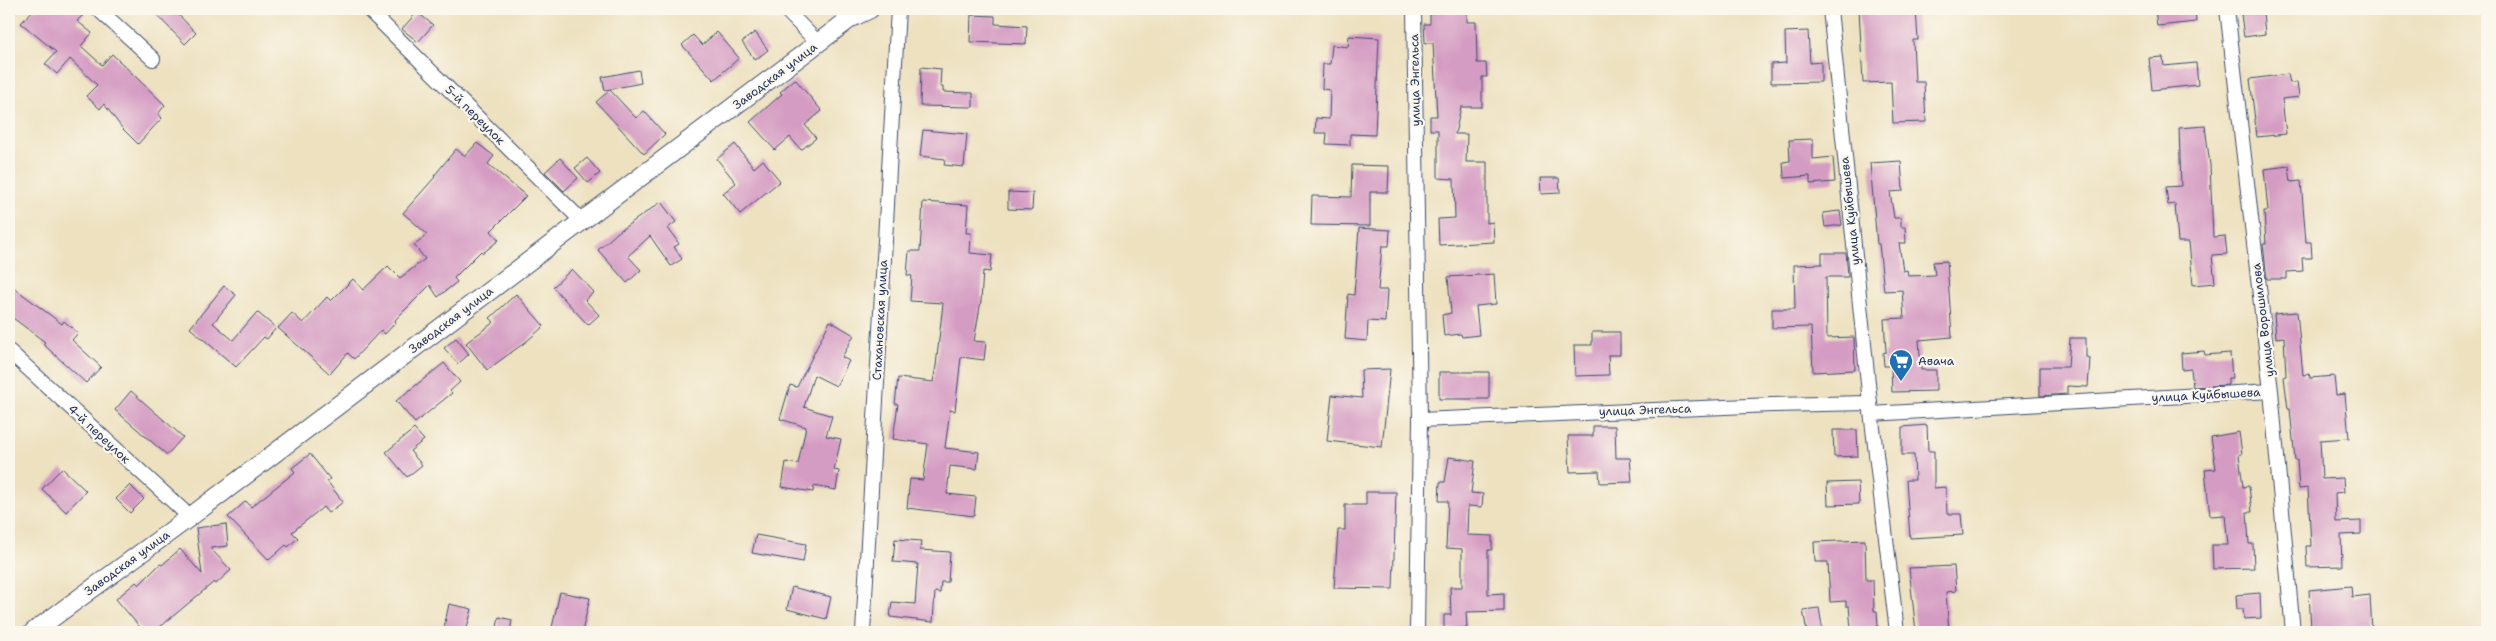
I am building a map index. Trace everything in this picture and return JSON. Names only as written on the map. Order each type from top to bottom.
[{"type":"street","name":"5-й переулок","points":[[368,9],[582,222]]},
{"type":"street","points":[[785,9],[818,43]]},
{"type":"street","name":"Заводская улица","points":[[33,632],[190,517],[851,18],[870,9]]},
{"type":"street","name":"Стахановская улица","points":[[863,632],[898,9]]},
{"type":"street","name":"улица Энгельса","points":[[1414,9],[1420,420],[1417,632]]},
{"type":"street","name":"улица Куйбышева","points":[[1830,9],[1870,409],[1897,632]]},
{"type":"street","name":"улица Ворошилова","points":[[2227,9],[2271,391],[2293,632]]},
{"type":"street","points":[[104,11],[153,59]]},
{"type":"street","name":"4-й переулок","points":[[9,351],[190,517]]},
{"type":"street","name":"улица Куйбышева","points":[[1870,409],[2271,391]]},
{"type":"street","name":"улица Энгельса","points":[[1420,420],[1772,405],[1870,409]]},
{"type":"building","points":[[34,9],[89,9],[77,21],[92,33],[81,46],[102,65],[112,54],[165,105],[158,114],[162,118],[138,144],[122,128],[104,104],[100,109],[86,96],[97,85],[70,59],[57,74],[45,64],[56,52],[21,23]]},
{"type":"building","points":[[151,9],[173,9],[196,33],[185,44]]},
{"type":"building","points":[[1430,9],[1467,9],[1467,22],[1476,22],[1477,63],[1486,63],[1487,77],[1482,77],[1482,107],[1461,107],[1455,134],[1467,134],[1466,162],[1487,162],[1487,223],[1493,222],[1494,242],[1439,245],[1438,219],[1455,218],[1454,179],[1438,178],[1438,130],[1430,130],[1430,116],[1437,116],[1433,43],[1425,43],[1424,24],[1430,24]]},
{"type":"building","points":[[1859,9],[1916,9],[1918,40],[1913,40],[1915,82],[1924,82],[1926,122],[1893,123],[1891,82],[1863,83]]},
{"type":"building","points":[[2155,9],[2195,9],[2196,22],[2157,26]]},
{"type":"building","points":[[417,12],[433,25],[418,42],[402,29]]},
{"type":"building","points":[[2263,12],[2265,34],[2244,37],[2241,14]]},
{"type":"building","points":[[971,15],[995,16],[995,24],[1027,26],[1026,44],[970,42]]},
{"type":"building","points":[[1808,31],[1810,63],[1821,62],[1821,82],[1771,83],[1771,64],[1786,63],[1785,32]]},
{"type":"building","points":[[717,32],[739,58],[714,80],[682,45],[693,35],[702,45]]},
{"type":"building","points":[[755,32],[768,50],[755,60],[742,42]]},
{"type":"building","points":[[1349,36],[1379,38],[1375,135],[1350,134],[1350,145],[1326,144],[1327,133],[1315,133],[1316,118],[1329,119],[1330,90],[1322,89],[1323,64],[1330,64],[1332,45],[1348,47]]},
{"type":"building","points":[[2163,57],[2164,66],[2196,63],[2198,85],[2152,90],[2149,58]]},
{"type":"building","points":[[921,67],[941,69],[940,87],[943,87],[943,92],[973,93],[973,107],[920,106]]},
{"type":"building","points":[[639,70],[641,83],[605,90],[602,77]]},
{"type":"building","points":[[2288,74],[2290,83],[2297,82],[2299,97],[2282,99],[2286,134],[2257,137],[2250,79]]},
{"type":"building","points":[[795,79],[822,111],[805,125],[816,138],[801,150],[790,137],[775,150],[750,122],[782,94],[780,92]]},
{"type":"building","points":[[610,90],[636,118],[644,111],[665,134],[644,154],[596,102]]},
{"type":"building","points":[[2205,126],[2210,165],[2213,237],[2225,236],[2227,254],[2212,255],[2215,283],[2193,285],[2189,242],[2178,242],[2175,204],[2168,205],[2166,187],[2181,186],[2179,128]]},
{"type":"building","points":[[923,130],[967,134],[964,167],[944,165],[945,159],[920,156]]},
{"type":"building","points":[[1813,139],[1813,159],[1833,157],[1835,182],[1810,184],[1810,176],[1784,178],[1783,162],[1790,161],[1789,140]]},
{"type":"building","points":[[477,143],[494,156],[488,164],[526,196],[491,231],[499,240],[483,253],[481,251],[454,278],[457,282],[438,297],[430,285],[395,320],[396,322],[385,334],[381,330],[354,359],[348,353],[330,374],[278,328],[292,313],[303,323],[327,297],[331,301],[353,279],[363,290],[388,266],[400,278],[425,259],[414,245],[427,234],[403,213],[435,177],[456,149],[465,156]]},
{"type":"building","points":[[735,144],[754,168],[763,160],[780,181],[740,214],[723,193],[736,183],[717,159]]},
{"type":"building","points":[[560,158],[578,178],[564,191],[545,172]]},
{"type":"building","points":[[587,158],[600,173],[588,183],[575,168]]},
{"type":"building","points":[[1901,161],[1903,191],[1890,192],[1894,218],[1901,218],[1901,227],[1905,227],[1906,243],[1899,243],[1903,271],[1907,270],[1908,276],[1935,275],[1933,262],[1947,261],[1952,337],[1919,340],[1921,370],[1936,370],[1936,391],[1892,392],[1891,366],[1884,366],[1883,353],[1886,352],[1884,319],[1904,318],[1902,290],[1884,291],[1879,244],[1877,244],[1870,163]]},
{"type":"building","points":[[1352,165],[1389,166],[1388,192],[1370,192],[1370,226],[1311,225],[1312,196],[1351,197]]},
{"type":"building","points":[[2289,166],[2291,182],[2301,181],[2306,242],[2311,242],[2312,258],[2302,258],[2303,271],[2287,272],[2287,279],[2267,279],[2263,244],[2266,244],[2264,211],[2268,211],[2264,169]]},
{"type":"building","points":[[1540,178],[1559,178],[1560,193],[1541,194]]},
{"type":"building","points":[[1008,192],[1033,193],[1032,210],[1008,209]]},
{"type":"building","points":[[661,202],[676,222],[668,228],[679,244],[674,247],[682,259],[671,266],[650,236],[628,256],[641,270],[627,283],[598,250],[618,232]]},
{"type":"building","points":[[923,202],[968,205],[966,233],[971,233],[970,253],[992,255],[990,272],[983,271],[981,301],[974,341],[986,342],[984,360],[961,357],[955,411],[950,410],[945,448],[979,452],[977,469],[950,466],[947,494],[976,497],[974,516],[907,508],[910,479],[923,480],[928,444],[893,439],[898,404],[895,404],[898,378],[933,382],[936,366],[943,303],[910,301],[912,276],[907,275],[909,251],[920,251]]},
{"type":"building","points":[[1840,211],[1842,225],[1825,227],[1823,213]]},
{"type":"building","points":[[1359,228],[1390,230],[1389,246],[1382,246],[1378,290],[1387,290],[1385,322],[1368,321],[1367,341],[1345,339],[1348,294],[1354,295]]},
{"type":"building","points":[[1822,253],[1846,253],[1848,277],[1826,277],[1827,338],[1854,337],[1855,370],[1813,372],[1811,327],[1772,328],[1772,309],[1795,309],[1794,265],[1822,264]]},
{"type":"building","points":[[572,269],[594,292],[585,300],[599,315],[588,325],[553,287]]},
{"type":"building","points":[[1494,274],[1496,304],[1476,306],[1479,335],[1462,337],[1461,334],[1444,336],[1442,315],[1451,313],[1448,277]]},
{"type":"building","points":[[9,284],[62,324],[64,321],[78,333],[72,340],[101,367],[86,383],[43,344],[45,342],[9,315]]},
{"type":"building","points":[[224,286],[236,295],[213,323],[233,340],[257,312],[276,328],[267,339],[264,337],[236,367],[190,328]]},
{"type":"building","points":[[516,294],[544,326],[487,370],[466,343],[494,322],[490,318]]},
{"type":"building","points":[[2297,312],[2303,375],[2309,374],[2310,378],[2334,376],[2336,395],[2345,394],[2349,438],[2320,440],[2322,479],[2343,478],[2344,492],[2335,493],[2336,522],[2361,521],[2361,534],[2341,535],[2342,566],[2307,567],[2306,546],[2311,546],[2308,488],[2299,489],[2297,460],[2295,460],[2290,409],[2288,409],[2284,377],[2286,376],[2284,337],[2276,338],[2274,314]]},
{"type":"building","points":[[830,321],[854,335],[842,357],[849,361],[836,386],[814,375],[804,407],[832,416],[826,436],[841,439],[834,470],[839,471],[836,490],[814,486],[813,492],[782,487],[786,462],[798,464],[806,427],[780,419],[790,385],[797,387]]},
{"type":"building","points":[[1592,332],[1620,332],[1620,355],[1608,355],[1609,375],[1575,376],[1574,345],[1592,345]]},
{"type":"building","points":[[456,338],[469,354],[458,364],[444,348]]},
{"type":"building","points":[[2070,338],[2086,338],[2086,357],[2090,358],[2088,387],[2067,386],[2067,394],[2040,396],[2040,367],[2068,367]]},
{"type":"building","points":[[2204,351],[2205,355],[2230,353],[2232,378],[2228,378],[2228,385],[2193,387],[2191,369],[2182,370],[2181,353]]},
{"type":"building","points":[[444,363],[460,382],[450,391],[452,393],[415,423],[396,401]]},
{"type":"building","points":[[1390,369],[1382,447],[1327,441],[1332,395],[1362,398],[1361,370]]},
{"type":"building","points":[[1439,372],[1489,372],[1489,399],[1439,399]]},
{"type":"building","points":[[131,391],[183,437],[167,455],[115,410]]},
{"type":"building","points":[[1927,425],[1928,451],[1934,451],[1934,488],[1946,487],[1947,514],[1961,514],[1963,535],[1910,538],[1906,480],[1915,480],[1914,455],[1902,455],[1902,427]]},
{"type":"building","points":[[1593,426],[1615,426],[1616,458],[1630,458],[1632,482],[1600,483],[1599,471],[1570,472],[1568,436],[1593,436]]},
{"type":"building","points":[[414,429],[424,440],[410,451],[422,465],[407,477],[386,452]]},
{"type":"building","points":[[1833,430],[1857,430],[1858,456],[1834,457]]},
{"type":"building","points":[[2239,432],[2242,454],[2239,455],[2243,487],[2249,486],[2252,512],[2247,512],[2249,544],[2253,544],[2254,568],[2213,569],[2212,545],[2228,545],[2225,515],[2210,516],[2205,470],[2216,469],[2211,437]]},
{"type":"building","points":[[310,454],[330,479],[327,481],[343,502],[328,513],[323,507],[292,532],[298,538],[288,547],[286,545],[269,560],[228,517],[246,501],[251,507],[295,472],[292,468]]},
{"type":"building","points":[[1449,457],[1475,461],[1471,493],[1483,494],[1482,507],[1468,506],[1467,535],[1492,536],[1492,550],[1488,550],[1488,594],[1504,593],[1504,611],[1466,612],[1467,628],[1444,629],[1444,615],[1451,615],[1450,587],[1462,587],[1462,549],[1446,548],[1448,501],[1439,501],[1440,482],[1445,482]]},
{"type":"building","points":[[62,468],[86,491],[66,512],[42,489]]},
{"type":"building","points":[[1858,482],[1859,504],[1828,505],[1827,483]]},
{"type":"building","points":[[130,485],[144,499],[130,513],[116,499]]},
{"type":"building","points":[[1366,492],[1396,492],[1393,589],[1334,588],[1338,530],[1345,530],[1345,505],[1366,505]]},
{"type":"building","points":[[226,524],[228,546],[210,548],[231,570],[154,632],[144,632],[116,599],[136,582],[139,585],[160,564],[162,565],[180,549],[202,574],[196,528]]},
{"type":"building","points":[[756,535],[806,544],[803,562],[752,553]]},
{"type":"building","points":[[895,539],[921,541],[920,550],[950,552],[948,582],[941,582],[940,593],[935,592],[933,622],[890,617],[892,602],[915,604],[918,564],[893,562]]},
{"type":"building","points":[[1865,540],[1866,580],[1873,580],[1874,611],[1877,611],[1878,627],[1851,629],[1849,606],[1846,606],[1846,601],[1830,602],[1828,562],[1815,562],[1814,542]]},
{"type":"building","points":[[1954,566],[1956,591],[1946,592],[1949,632],[1916,632],[1909,568]]},
{"type":"building","points":[[2351,586],[2352,597],[2370,595],[2372,632],[2311,632],[2309,590]]},
{"type":"building","points":[[792,587],[831,597],[826,619],[787,609]]},
{"type":"building","points":[[560,592],[590,598],[582,632],[551,632]]},
{"type":"building","points":[[2260,593],[2261,618],[2244,619],[2243,609],[2237,609],[2236,595]]},
{"type":"building","points":[[449,604],[472,609],[466,632],[443,632]]},
{"type":"building","points":[[1819,608],[1823,632],[1807,632],[1803,610]]},
{"type":"building","points":[[499,617],[512,620],[510,632],[496,632]]},
{"type":"place","name":"Авача","points":[[1901,382]]}]
